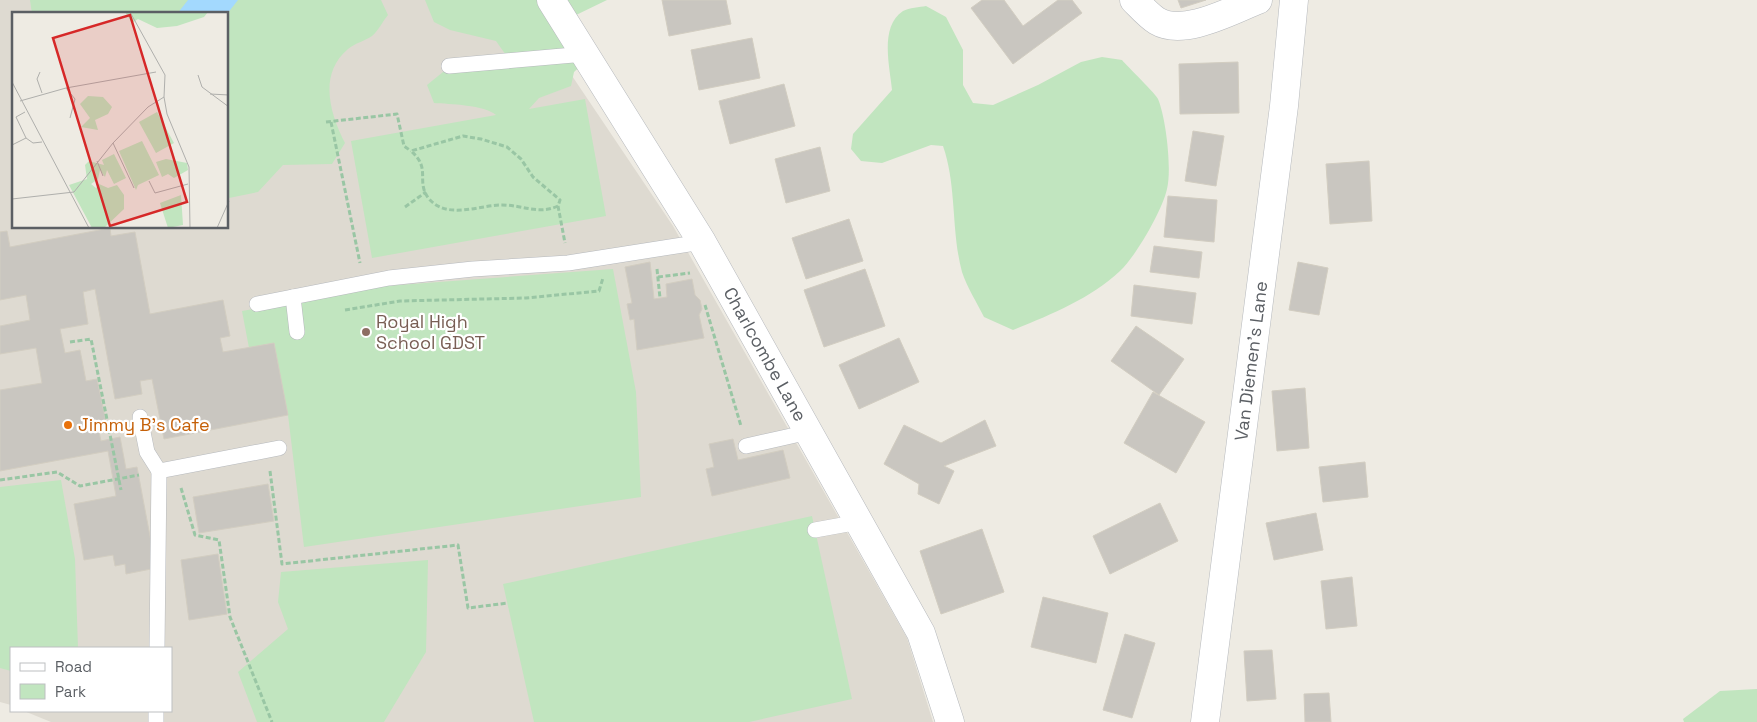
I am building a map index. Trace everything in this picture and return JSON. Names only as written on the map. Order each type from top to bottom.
[{"type":"street","name":"Charlcombe Lane","points":[[551,0],[702,242],[921,633],[950,722]]},
{"type":"street","points":[[1134,0],[1158,21],[1175,27],[1200,23],[1258,0]]},
{"type":"street","name":"Van Diemen's Lane","points":[[1205,722],[1284,106],[1294,0]]},
{"type":"lane","points":[[449,66],[585,54]]},
{"type":"lane","points":[[257,304],[364,283],[473,269],[568,263],[654,248],[702,242]]},
{"type":"lane","points":[[293,297],[296,332]]},
{"type":"lane","points":[[140,416],[147,452],[160,471],[157,647]]},
{"type":"lane","points":[[746,446],[809,432]]},
{"type":"lane","points":[[160,471],[273,449]]},
{"type":"lane","points":[[815,530],[859,522]]},
{"type":"path","points":[[326,122],[397,114],[404,146],[420,159],[423,168],[422,184],[426,192],[430,199],[445,209],[462,210],[502,205],[534,211],[548,211],[558,206]]},
{"type":"path","points":[[331,122],[364,283]]},
{"type":"path","points":[[411,152],[463,136],[506,147],[521,159],[532,177],[560,200],[558,206],[567,250]]},
{"type":"path","points":[[405,207],[426,192]]},
{"type":"path","points":[[654,248],[660,298]]},
{"type":"path","points":[[658,277],[695,273]]},
{"type":"path","points":[[343,310],[400,301],[526,298],[599,291]]},
{"type":"path","points":[[704,301],[738,414]]},
{"type":"path","points":[[70,342],[91,339],[121,490]]},
{"type":"path","points":[[273,449],[282,564],[458,545],[468,608],[508,603]]},
{"type":"path","points":[[175,468],[195,535],[219,540],[230,617],[272,722]]},
{"type":"path","points":[[0,480],[57,472],[80,486],[128,477]]},
{"type":"shaded area","name":"Royal High School GDST","points":[[0,0],[521,0],[673,226],[907,638],[933,722],[51,722],[26,712],[172,712],[172,647],[10,647],[10,705],[0,702]]},
{"type":"green space","points":[[30,0],[381,0],[388,15],[372,36],[348,49],[339,59],[333,70],[330,82],[331,107],[345,143],[332,164],[283,165],[258,192],[229,198],[229,12],[32,12]]},
{"type":"green space","points":[[425,0],[607,0],[574,16],[586,61],[574,72],[571,86],[539,98],[529,109],[585,99],[606,216],[372,258],[351,141],[496,115],[476,107],[434,103],[427,85],[443,72],[461,68],[470,58],[483,55],[493,63],[508,58],[496,41],[450,30],[434,22]]},
{"type":"green space","points":[[926,6],[946,17],[963,50],[963,85],[973,103],[993,105],[1038,85],[1081,62],[1102,57],[1122,60],[1156,96],[1161,108],[1169,169],[1167,189],[1160,209],[1141,244],[1120,271],[1096,290],[1055,312],[1013,330],[984,317],[964,278],[956,241],[950,177],[943,146],[931,145],[882,163],[861,161],[851,149],[853,134],[892,90],[888,59],[888,37],[891,27],[903,11]]},
{"type":"green space","points":[[613,269],[636,392],[641,497],[304,547],[288,415],[274,343],[249,348],[242,311],[385,286]]},
{"type":"green space","points":[[61,480],[75,559],[78,647],[10,647],[10,671],[0,668],[0,487]]},
{"type":"green space","points":[[812,516],[852,699],[749,722],[534,722],[503,584]]},
{"type":"green space","points":[[428,560],[426,652],[384,722],[257,722],[238,672],[288,629],[278,602],[281,572]]},
{"type":"green space","points":[[1757,689],[1757,722],[1684,722],[1683,719],[1720,691]]},
{"type":"water","points":[[188,0],[238,0],[229,12],[179,12]]},
{"type":"building","points":[[662,0],[726,0],[731,24],[669,36]]},
{"type":"building","points":[[982,0],[1004,0],[1023,26],[1058,0],[1072,0],[1082,13],[1013,64],[971,8]]},
{"type":"building","points":[[1178,0],[1206,0],[1181,8]]},
{"type":"building","points":[[752,38],[760,78],[699,90],[691,50]]},
{"type":"building","points":[[1238,62],[1239,113],[1180,114],[1179,64]]},
{"type":"building","points":[[784,84],[795,126],[730,144],[719,101]]},
{"type":"building","points":[[1193,131],[1224,136],[1216,186],[1185,181]]},
{"type":"building","points":[[820,147],[830,191],[786,203],[775,159]]},
{"type":"building","points":[[1369,161],[1372,221],[1330,224],[1326,164]]},
{"type":"building","points":[[1168,196],[1217,200],[1214,242],[1164,237]]},
{"type":"building","points":[[849,219],[863,261],[806,279],[792,238]]},
{"type":"building","points":[[105,229],[110,229],[111,236],[135,232],[150,314],[223,300],[230,336],[220,338],[223,352],[274,343],[288,415],[164,439],[152,379],[140,381],[142,394],[115,399],[95,289],[83,292],[88,324],[60,329],[65,353],[80,350],[86,381],[97,379],[106,422],[97,423],[101,441],[120,437],[126,469],[137,467],[156,568],[126,574],[125,564],[115,566],[113,555],[84,560],[74,504],[116,496],[108,451],[0,471],[0,390],[42,383],[36,348],[0,354],[0,326],[30,320],[26,295],[0,300],[0,232],[7,231],[10,247]]},
{"type":"building","points":[[1154,246],[1202,252],[1199,278],[1150,272]]},
{"type":"building","points":[[650,262],[654,299],[667,297],[666,284],[692,279],[695,295],[700,300],[702,309],[699,315],[704,338],[637,350],[634,319],[630,320],[627,304],[632,303],[625,267]]},
{"type":"building","points":[[1298,262],[1328,268],[1319,315],[1289,310]]},
{"type":"building","points":[[865,269],[885,326],[824,347],[804,290]]},
{"type":"building","points":[[1134,285],[1196,293],[1192,324],[1131,316]]},
{"type":"building","points":[[1136,326],[1184,359],[1159,395],[1111,361]]},
{"type":"building","points":[[899,338],[919,382],[859,409],[839,365]]},
{"type":"building","points":[[1305,388],[1309,448],[1277,451],[1272,391]]},
{"type":"building","points":[[1153,392],[1205,422],[1176,473],[1124,443]]},
{"type":"building","points":[[985,420],[996,446],[944,466],[954,471],[939,504],[918,494],[919,484],[884,464],[904,425],[941,443]]},
{"type":"building","points":[[733,439],[738,460],[783,450],[790,478],[712,496],[706,469],[714,467],[709,444]]},
{"type":"building","points":[[1365,462],[1368,497],[1323,502],[1319,467]]},
{"type":"building","points":[[268,484],[274,521],[199,533],[193,497]]},
{"type":"building","points":[[1160,503],[1178,541],[1110,574],[1093,536]]},
{"type":"building","points":[[1316,513],[1323,550],[1274,560],[1266,523]]},
{"type":"building","points":[[982,529],[1004,592],[941,614],[920,551]]},
{"type":"building","points":[[218,554],[227,614],[189,620],[181,560]]},
{"type":"building","points":[[1352,577],[1357,626],[1326,629],[1321,581]]},
{"type":"building","points":[[1043,597],[1108,613],[1096,663],[1031,647]]},
{"type":"building","points":[[1125,634],[1155,643],[1132,718],[1103,710]]},
{"type":"building","points":[[1272,650],[1276,699],[1247,701],[1244,651]]},
{"type":"building","points":[[1329,693],[1331,722],[1305,722],[1304,694]]},
{"type":"place","name":"Royal High School GDST","points":[[366,332]]},
{"type":"place","name":"Jimmy B's Cafe","points":[[68,425]]}]
